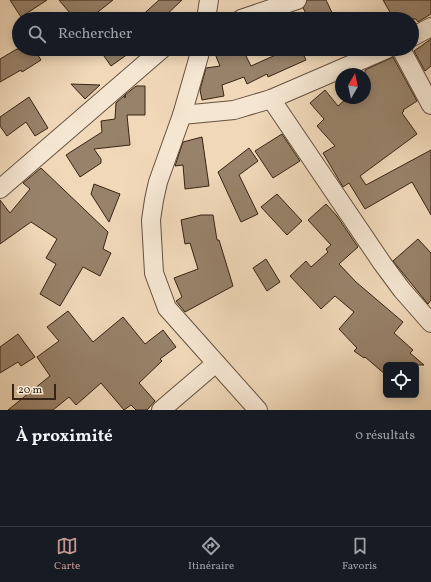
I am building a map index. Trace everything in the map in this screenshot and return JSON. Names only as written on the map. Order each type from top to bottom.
[{"type":"street","points":[[262,12],[297,0]]},
{"type":"street","points":[[419,33],[431,27]]},
{"type":"street","points":[[0,189],[154,56]]},
{"type":"street","points":[[199,56],[182,115],[158,182],[154,200],[151,220],[154,273],[167,308],[258,410]]},
{"type":"street","points":[[182,115],[234,110],[271,99],[371,56]]},
{"type":"street","points":[[405,56],[431,105]]},
{"type":"street","points":[[271,99],[382,263],[402,290],[431,323]]},
{"type":"street","points":[[161,410],[216,363]]},
{"type":"building","points":[[10,0],[47,0],[29,12],[18,12]]},
{"type":"building","points":[[59,0],[113,0],[98,12],[69,12]]},
{"type":"building","points":[[159,0],[182,0],[169,12],[146,12]]},
{"type":"building","points":[[307,0],[326,0],[332,12],[305,12],[303,8]]},
{"type":"building","points":[[383,0],[431,0],[431,14],[419,21],[419,12],[390,12]]},
{"type":"building","points":[[431,39],[431,66],[425,71],[417,56],[419,56],[419,47]]},
{"type":"building","points":[[12,52],[12,56],[38,56],[41,60],[22,72],[21,70],[0,82],[0,59]]},
{"type":"building","points":[[104,56],[125,56],[111,66]]},
{"type":"building","points":[[216,56],[246,56],[251,66],[273,56],[304,56],[306,60],[268,77],[267,74],[247,84],[244,77],[222,85],[224,96],[202,100],[200,90],[206,68],[220,66]]},
{"type":"building","points":[[393,57],[417,101],[403,110],[404,111],[402,113],[417,134],[360,176],[366,185],[431,150],[431,215],[412,182],[365,209],[349,183],[343,187],[323,153],[335,146],[317,126],[324,119],[310,103],[325,90],[338,106],[340,104],[371,104],[371,68],[369,68]]},
{"type":"building","points":[[71,84],[100,85],[85,99]]},
{"type":"building","points":[[136,86],[145,86],[145,115],[127,115],[130,145],[94,149],[101,159],[101,163],[80,177],[66,155],[102,132],[101,121],[115,119],[116,103]]},
{"type":"building","points":[[29,97],[48,128],[35,136],[26,122],[7,136],[0,126],[0,117]]},
{"type":"building","points":[[282,134],[300,161],[273,178],[255,151]]},
{"type":"building","points":[[202,137],[209,186],[185,189],[183,165],[175,166],[183,142]]},
{"type":"building","points":[[249,148],[258,161],[239,175],[258,214],[241,222],[218,172]]},
{"type":"building","points":[[41,168],[108,232],[103,249],[111,253],[100,276],[83,267],[60,306],[40,294],[56,264],[46,258],[57,239],[31,222],[0,244],[0,200],[10,213],[30,189],[23,183]]},
{"type":"building","points":[[94,184],[120,194],[109,222],[91,194]]},
{"type":"building","points":[[277,194],[302,221],[287,235],[261,207]]},
{"type":"building","points":[[326,204],[337,216],[358,247],[339,264],[356,282],[403,322],[394,333],[413,350],[410,353],[424,365],[419,365],[419,362],[383,362],[383,372],[365,357],[364,358],[354,351],[357,348],[339,329],[354,312],[335,296],[321,309],[290,276],[306,261],[311,267],[328,252],[326,249],[331,245],[308,220]]},
{"type":"building","points":[[201,215],[213,215],[217,240],[219,240],[233,286],[185,312],[176,301],[182,297],[174,278],[198,269],[190,243],[185,244],[181,220]]},
{"type":"building","points":[[418,239],[431,253],[431,300],[428,304],[393,261]]},
{"type":"building","points":[[266,259],[280,282],[267,291],[253,268]]},
{"type":"building","points":[[68,311],[93,342],[123,317],[145,344],[163,330],[176,347],[160,359],[162,361],[139,383],[155,401],[147,410],[136,410],[131,405],[124,410],[101,383],[76,405],[69,397],[53,410],[8,410],[50,376],[37,357],[59,341],[47,327]]},
{"type":"building","points":[[18,334],[35,357],[21,366],[18,362],[0,373],[0,347]]}]
